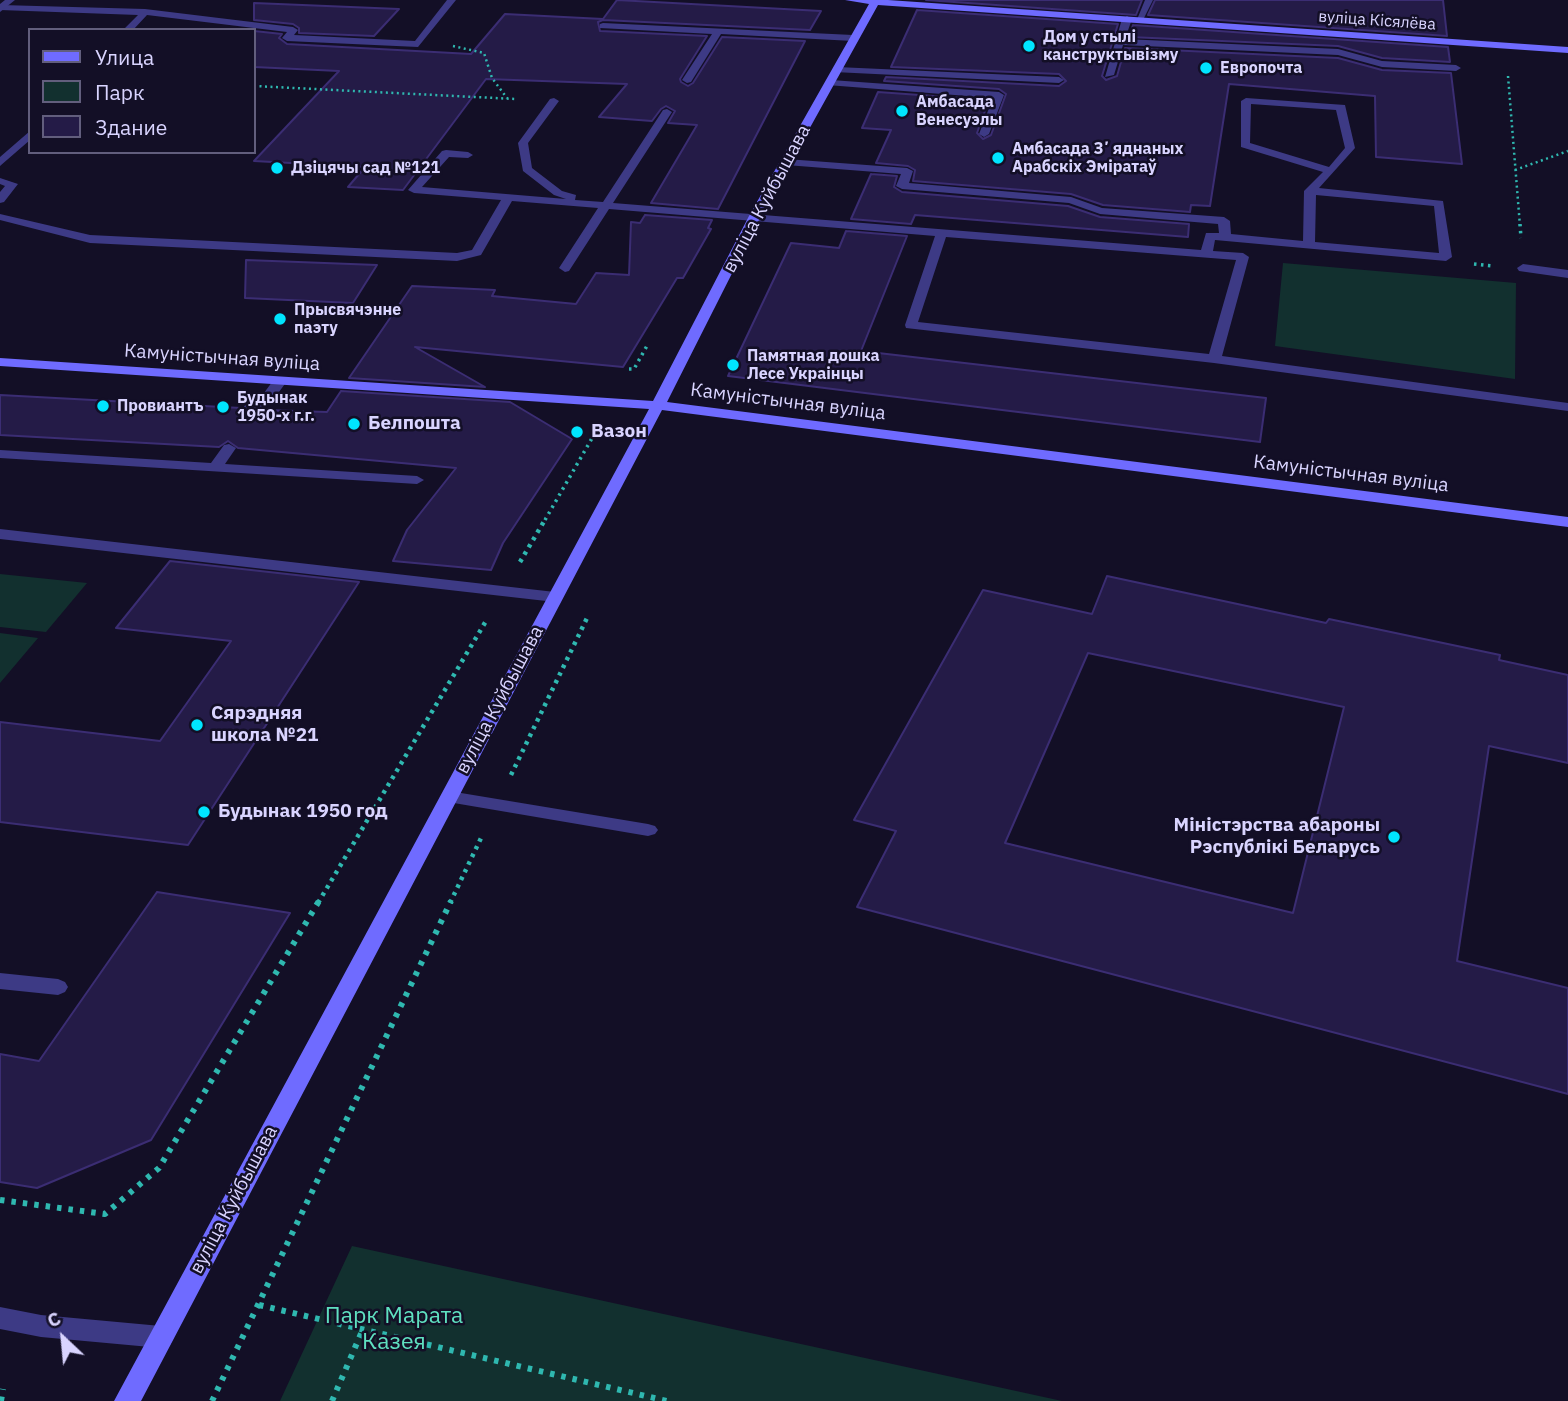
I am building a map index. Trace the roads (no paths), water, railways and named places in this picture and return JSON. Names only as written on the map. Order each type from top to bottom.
[{"type":"street","points":[[1,8],[10,0]]},
{"type":"street","points":[[1,8],[145,12],[293,30],[287,38],[418,44],[452,0]]},
{"type":"street","name":"вуліца Кісялёва","points":[[849,0],[1568,50]]},
{"type":"street","points":[[1139,20],[1149,0]]},
{"type":"street","name":"вуліца Куйбышава","points":[[127,1401],[658,405],[755,216],[875,1]]},
{"type":"street","points":[[130,28],[145,12]]},
{"type":"street","points":[[1109,75],[1127,19]]},
{"type":"street","points":[[603,26],[853,37]]},
{"type":"street","points":[[687,80],[718,32]]},
{"type":"street","points":[[1120,41],[1338,52],[1382,64],[1456,68]]},
{"type":"street","points":[[837,71],[1059,80]]},
{"type":"street","points":[[831,83],[999,95],[984,134]]},
{"type":"street","points":[[554,101],[523,144],[527,169],[558,193],[606,205]]},
{"type":"street","points":[[1310,245],[1310,191],[1331,170],[1350,148],[1341,107],[1246,101],[1245,145],[1331,170]]},
{"type":"street","points":[[565,268],[667,112]]},
{"type":"street","points":[[0,163],[28,136]]},
{"type":"street","points":[[468,155],[446,153],[414,190],[1243,257],[1214,359]]},
{"type":"street","points":[[786,162],[907,171],[902,186],[1071,200],[1100,211],[1224,221],[1225,237]]},
{"type":"street","points":[[0,181],[12,184],[0,200]]},
{"type":"street","points":[[1206,254],[1210,236],[1446,257],[1439,203],[1310,191]]},
{"type":"street","points":[[0,217],[90,239],[457,257],[477,252],[509,197]]},
{"type":"street","points":[[942,232],[911,325],[1214,359],[1568,407]]},
{"type":"street","points":[[1523,268],[1568,274]]},
{"type":"street","name":"Камуністычная вуліца","points":[[0,362],[658,405],[1568,522]]},
{"type":"street","points":[[249,409],[266,400],[280,381]]},
{"type":"street","points":[[215,467],[229,448]]},
{"type":"street","points":[[0,454],[417,480]]},
{"type":"street","points":[[0,534],[555,597]]},
{"type":"street","points":[[449,797],[648,830]]},
{"type":"street","points":[[0,981],[58,987]]},
{"type":"street","points":[[0,1318],[41,1325],[161,1337]]},
{"type":"place","name":"Дом у стылі канструктывізму","points":[[1029,46]]},
{"type":"place","name":"Европочта","points":[[1206,68]]},
{"type":"place","name":"Амбасада Венесуэлы","points":[[902,111]]},
{"type":"place","name":"Амбасада Зʼяднаных Арабскіх Эміратаў","points":[[998,158]]},
{"type":"place","name":"Дзіцячы сад №121","points":[[277,168]]},
{"type":"place","name":"Прысвячэнне паэту","points":[[280,319]]},
{"type":"place","name":"Памятная дошка Лесе Украінцы","points":[[733,365]]},
{"type":"place","name":"Провиантъ","points":[[103,406]]},
{"type":"place","name":"Будынак 1950-х г.г.","points":[[223,407]]},
{"type":"place","name":"Белпошта","points":[[354,424]]},
{"type":"place","name":"Вазон","points":[[577,432]]},
{"type":"place","name":"Сярэдняя школа №21","points":[[197,725]]},
{"type":"place","name":"Будынак 1950 год","points":[[204,812]]},
{"type":"place","name":"Міністэрства абароны Рэспублікі Беларусь","points":[[1394,837]]},
{"type":"park label","name":"Парк Марата Казея","points":[[394,1329]]}]
